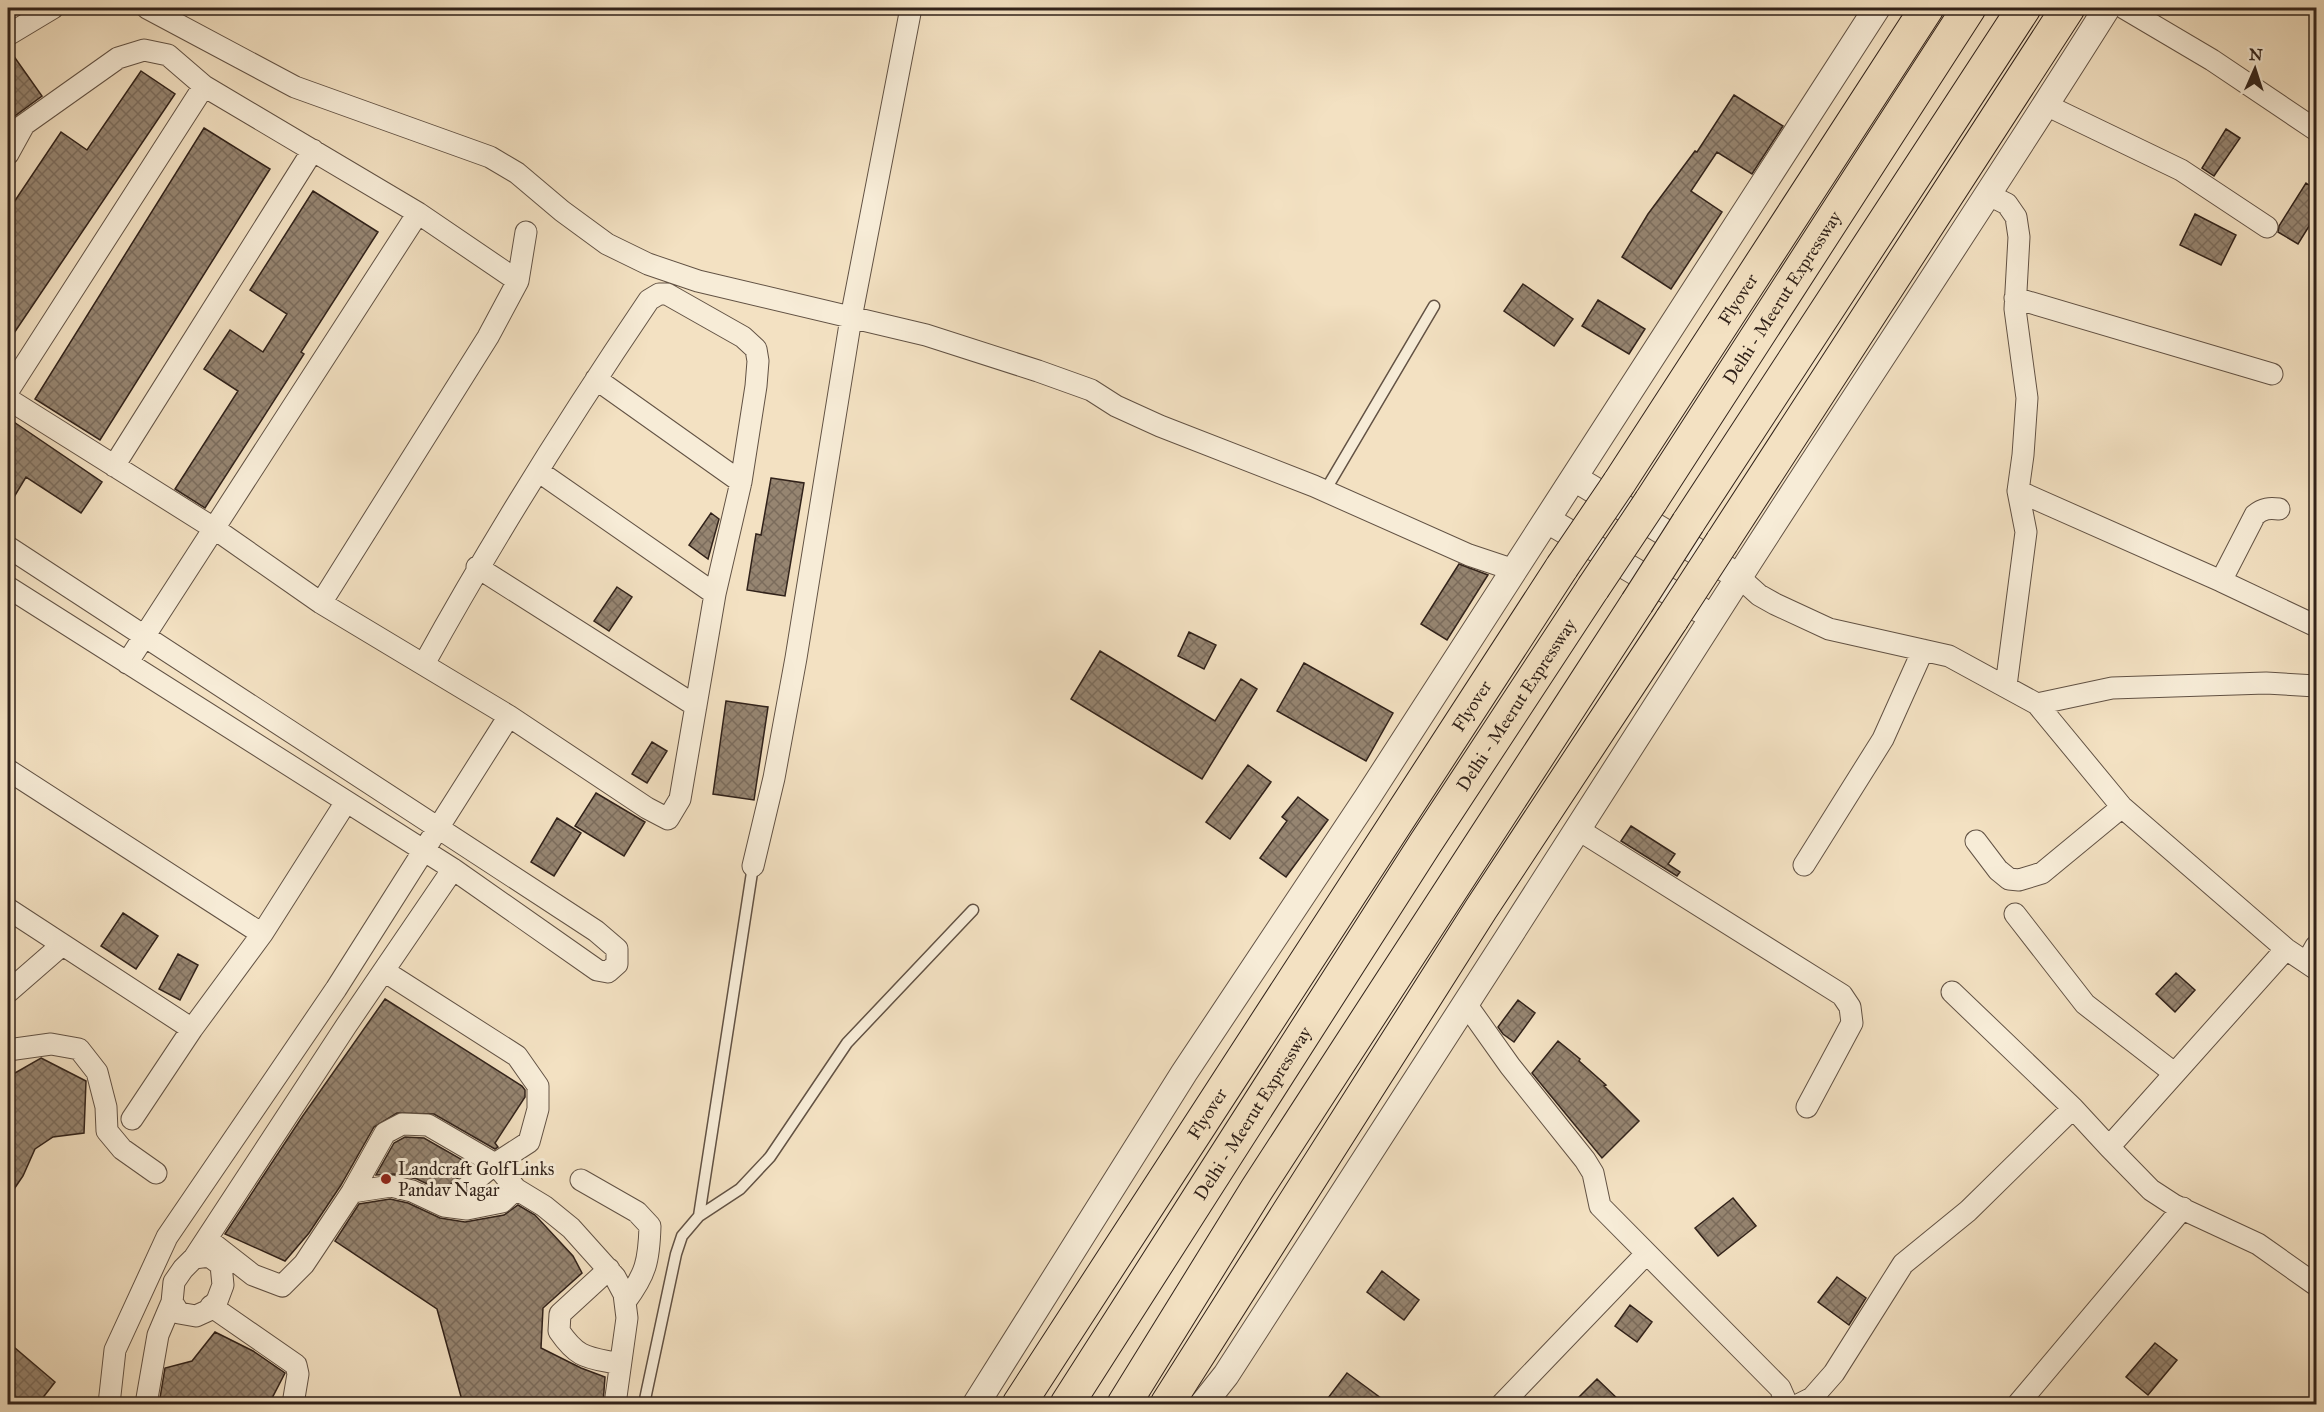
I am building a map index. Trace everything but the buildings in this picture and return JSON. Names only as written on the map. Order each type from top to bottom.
[{"type":"highway","name":"Flyover","points":[[1019,1404],[1927,8]]},
{"type":"highway","name":"Delhi - Meerut Expressway","points":[[1067,1404],[1425,844],[1651,501],[1969,8]]},
{"type":"highway","points":[[1124,1404],[1257,1189],[2024,8]]},
{"type":"highway","points":[[1167,1404],[1481,909],[2068,8]]},
{"type":"street","points":[[8,34],[49,8]]},
{"type":"street","points":[[147,8],[295,87],[490,157],[517,173],[562,211],[607,243],[648,264],[698,281],[926,335],[1038,371],[1091,390],[1116,406],[1160,426],[1325,491],[1469,555],[1514,570]]},
{"type":"street","points":[[753,866],[774,778],[796,658],[851,318],[911,8]]},
{"type":"street","points":[[976,1404],[1184,1073],[1367,798],[1877,8]]},
{"type":"street","points":[[1203,1404],[1233,1365],[1579,830],[1739,577],[1989,195],[2107,8]]},
{"type":"street","points":[[2124,8],[2212,60],[2316,130]]},
{"type":"street","points":[[8,154],[16,130],[118,58],[144,50],[168,55],[204,86],[418,213],[518,281]]},
{"type":"street","points":[[8,391],[204,86]]},
{"type":"street","points":[[2046,105],[2181,170],[2267,226]]},
{"type":"street","points":[[114,466],[312,150]]},
{"type":"street","points":[[1989,195],[2007,204],[2016,217],[2019,237],[2015,298],[2027,398],[2018,491],[2026,532],[2006,686]]},
{"type":"street","points":[[127,663],[418,213]]},
{"type":"street","points":[[321,603],[488,337],[518,281],[526,232]]},
{"type":"street","points":[[8,399],[215,529],[321,603],[509,716],[647,808],[668,819],[680,799],[715,594],[741,482],[756,386],[758,361],[756,349],[743,337],[677,298],[668,294],[659,294],[650,300],[596,379],[477,567],[424,664]]},
{"type":"street","points":[[2015,298],[2272,374]]},
{"type":"street","points":[[596,379],[741,482]]},
{"type":"street","points":[[538,471],[715,594]]},
{"type":"street","points":[[1574,478],[1739,577],[1767,599],[1829,629],[1948,656],[2037,704],[2122,807],[2286,949],[2313,959]]},
{"type":"street","points":[[2018,491],[2221,580],[2316,627]]},
{"type":"street","points":[[2221,580],[2255,515],[2269,508],[2280,509]]},
{"type":"street","points":[[1546,520],[1714,617]]},
{"type":"street","points":[[8,548],[597,931],[616,949],[617,964],[608,972],[597,970],[453,869],[8,588]]},
{"type":"street","points":[[477,567],[696,706]]},
{"type":"street","points":[[1804,865],[1883,739],[1923,650]]},
{"type":"street","points":[[2037,704],[2112,688],[2266,683],[2316,686]]},
{"type":"street","points":[[109,1404],[115,1350],[167,1238],[336,990],[509,716]]},
{"type":"street","points":[[8,770],[262,934]]},
{"type":"street","points":[[132,1119],[192,1029],[262,934],[346,802]]},
{"type":"street","points":[[1976,842],[1998,870],[2009,879],[2019,880],[2042,873],[2122,807]]},
{"type":"street","points":[[1579,830],[1842,995],[1850,1007],[1852,1023],[1807,1107]]},
{"type":"street","points":[[146,1404],[158,1335],[172,1302],[174,1282],[207,1239],[453,869]]},
{"type":"street","points":[[8,909],[192,1029]]},
{"type":"street","points":[[2015,914],[2085,1004],[2174,1073]]},
{"type":"street","points":[[8,992],[62,945]]},
{"type":"street","points":[[2109,1147],[2286,949]]},
{"type":"street","points":[[384,971],[517,1056],[538,1086],[538,1109],[529,1142],[495,1164],[444,1206]]},
{"type":"street","points":[[1952,992],[2073,1108],[2151,1190],[2174,1205],[2258,1244],[2316,1285]]},
{"type":"street","points":[[1466,1004],[1510,1066],[1585,1160],[1593,1173],[1600,1206],[1780,1388],[1787,1404]]},
{"type":"street","points":[[8,1050],[51,1044],[79,1049],[97,1072],[106,1107],[107,1131],[122,1149],[156,1173]]},
{"type":"street","points":[[1800,1404],[1812,1398],[1834,1373],[1904,1264],[1968,1211],[2073,1108]]},
{"type":"street","points":[[207,1239],[253,1275],[282,1286],[304,1264],[352,1192],[385,1133],[402,1124],[428,1125],[495,1164],[516,1189],[544,1206],[571,1228],[609,1269],[624,1294],[627,1318],[615,1404]]},
{"type":"street","points":[[582,1180],[637,1212],[650,1226],[649,1251],[641,1281],[625,1302]]},
{"type":"street","points":[[352,1192],[391,1186],[412,1191],[444,1206],[467,1209],[502,1202],[516,1189]]},
{"type":"street","points":[[2018,1404],[2183,1208]]},
{"type":"street","points":[[1502,1404],[1646,1254]]},
{"type":"street","points":[[172,1302],[179,1313],[196,1316],[207,1311],[217,1300],[223,1285],[221,1265],[209,1256],[194,1258]]},
{"type":"street","points":[[609,1269],[560,1314],[559,1331],[571,1348],[585,1356],[621,1364]]},
{"type":"street","points":[[211,1306],[296,1365],[298,1374],[293,1404]]},
{"type":"lane","points":[[1325,491],[1434,306]]},
{"type":"lane","points":[[699,1216],[753,866]]},
{"type":"lane","points":[[644,1404],[676,1254],[682,1236],[699,1216],[740,1189],[770,1157],[847,1043],[973,910]]},
{"type":"place","name":"Landcraft GolfLinks Pandav Nagar","points":[[386,1179]]}]
